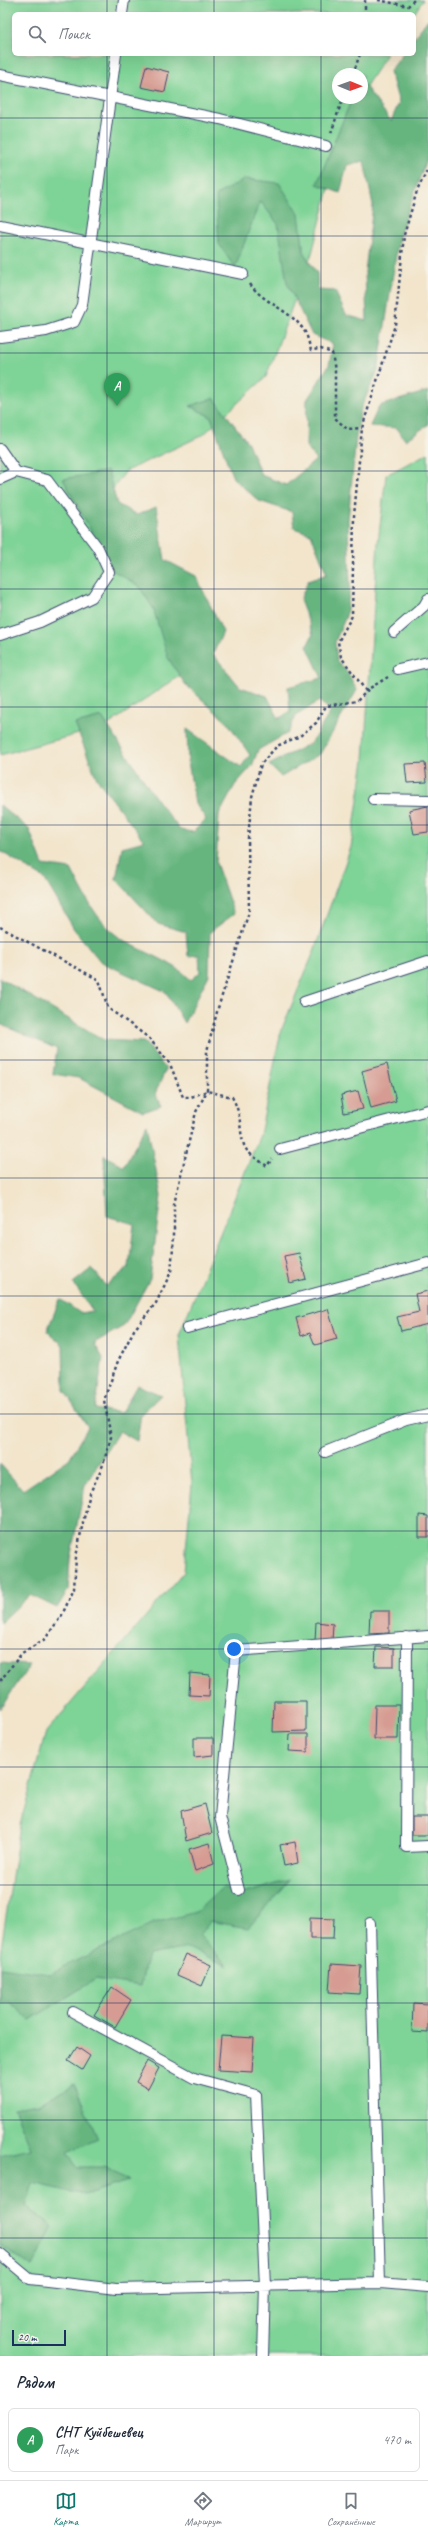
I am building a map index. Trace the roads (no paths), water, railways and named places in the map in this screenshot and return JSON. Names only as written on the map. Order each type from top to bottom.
[{"type":"lane","points":[[122,12],[124,0]]},
{"type":"lane","points":[[0,337],[46,331],[74,322],[82,305],[116,56]]},
{"type":"lane","points":[[0,74],[110,98],[220,119],[326,146]]},
{"type":"lane","points":[[0,225],[243,274]]},
{"type":"lane","points":[[0,449],[16,472]]},
{"type":"lane","points":[[0,479],[16,472],[47,480],[98,548],[109,572],[92,597],[40,622],[0,635]]},
{"type":"lane","points":[[394,632],[424,606],[428,599]]},
{"type":"lane","points":[[398,670],[428,662]]},
{"type":"lane","points":[[373,799],[428,800]]},
{"type":"lane","points":[[304,1002],[428,961]]},
{"type":"lane","points":[[280,1149],[428,1110]]},
{"type":"lane","points":[[187,1328],[428,1263]]},
{"type":"lane","points":[[325,1452],[406,1420],[428,1415]]},
{"type":"lane","points":[[239,1890],[220,1817],[236,1651],[428,1636]]},
{"type":"lane","points":[[407,1637],[406,1847],[428,1846]]},
{"type":"lane","points":[[370,1923],[380,2283]]},
{"type":"lane","points":[[73,2012],[194,2078],[256,2095],[265,2285],[264,2356]]},
{"type":"lane","points":[[0,2254],[30,2279],[116,2289],[380,2283],[428,2287]]},
{"type":"place","name":"СНТ Куйбешевец","points":[[117,406]]}]
